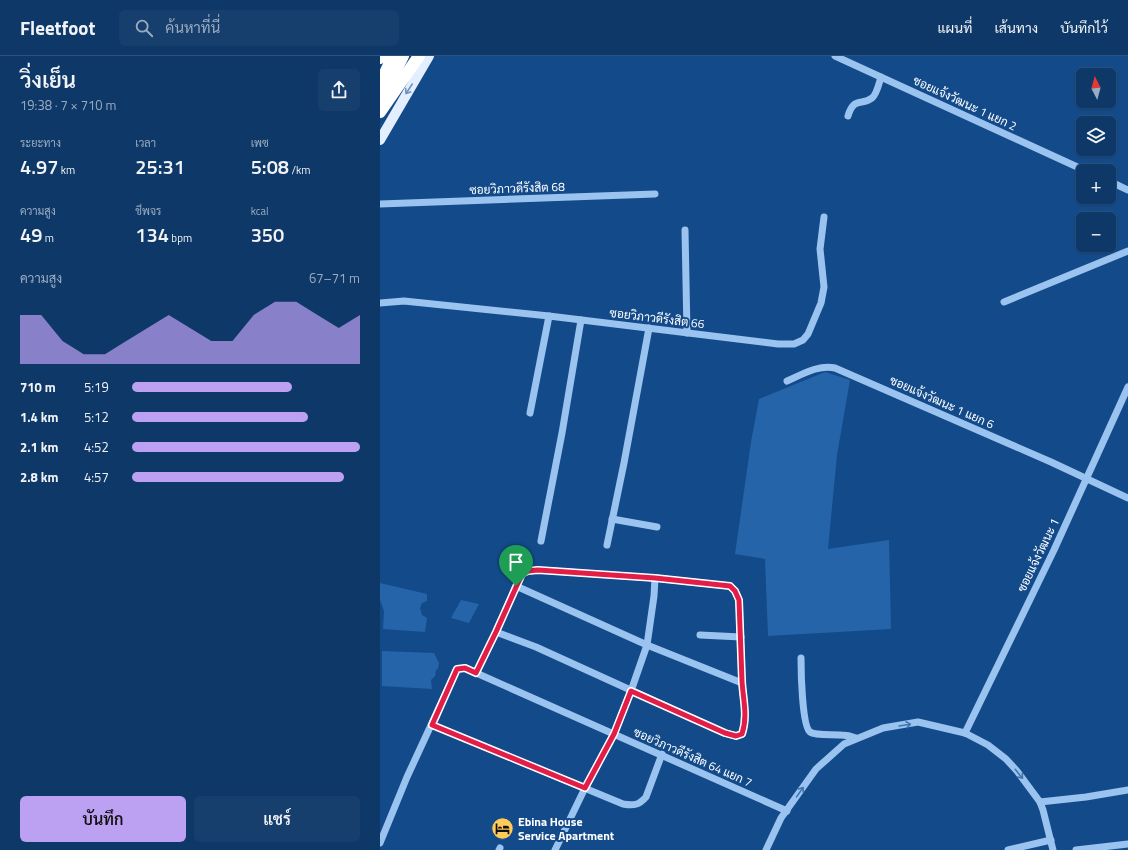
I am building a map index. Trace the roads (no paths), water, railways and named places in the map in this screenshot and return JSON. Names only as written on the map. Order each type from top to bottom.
[{"type":"highway","points":[[380,84],[393,56]]},
{"type":"highway","points":[[380,107],[382,97],[403,56]]},
{"type":"highway","points":[[380,112],[419,56]]},
{"type":"main road","points":[[380,140],[429,56]]},
{"type":"street","name":"ซอยแจ้งวัฒนะ 1 แยก 2","points":[[835,56],[1076,166]]},
{"type":"street","points":[[848,116],[850,109],[854,104],[871,99],[881,77]]},
{"type":"street","points":[[1116,184],[1128,190]]},
{"type":"street","name":"ซอยวิภาวดีรังสิต 68","points":[[380,204],[655,194]]},
{"type":"street","name":"ซอยวิภาวดีรังสิต 66","points":[[380,303],[404,301],[549,316],[778,344],[794,344],[803,340],[808,334],[821,303],[824,286],[820,249],[824,217]]},
{"type":"street","points":[[685,230],[687,333]]},
{"type":"street","points":[[1004,302],[1128,251]]},
{"type":"street","points":[[530,413],[549,316]]},
{"type":"street","points":[[541,541],[562,433],[581,320]]},
{"type":"street","points":[[607,545],[626,456],[649,328]]},
{"type":"street","name":"ซอยแจ้งวัฒนะ 1 แยก 6","points":[[787,381],[822,367],[829,366],[835,368],[1086,478],[1128,498]]},
{"type":"street","name":"ซอยแจ้งวัฒนะ 1","points":[[965,733],[1054,550],[1128,387]]},
{"type":"street","points":[[612,519],[657,527]]},
{"type":"street","points":[[476,673],[522,574],[528,571],[655,578],[730,586],[735,591],[739,600],[742,683],[745,711],[745,725],[742,734],[736,736],[725,733],[536,647],[496,632]]},
{"type":"street","points":[[555,850],[585,788],[614,734],[631,691],[647,645],[655,578]]},
{"type":"street","points":[[516,586],[647,645],[742,683]]},
{"type":"street","points":[[700,635],[741,637]]},
{"type":"street","points":[[800,658],[806,726],[810,731],[816,733],[856,738]]},
{"type":"street","name":"ซอยวิภาวดีรังสิต 64 แยก 7","points":[[432,725],[457,669],[465,668],[662,754],[787,811]]},
{"type":"street","points":[[766,850],[781,818],[816,769],[844,744],[883,728],[918,722],[965,733],[988,745],[1006,759],[1040,802],[1044,810],[1054,850]]},
{"type":"street","points":[[380,843],[407,777],[432,725],[623,804],[633,806],[641,802],[646,797],[662,754]]},
{"type":"street","points":[[1040,802],[1086,797],[1128,790]]},
{"type":"street","points":[[1008,850],[1051,840]]},
{"type":"street","points":[[1076,850],[1128,844]]},
{"type":"place","name":"Ebina House Service Apartment","points":[[503,828]]}]
